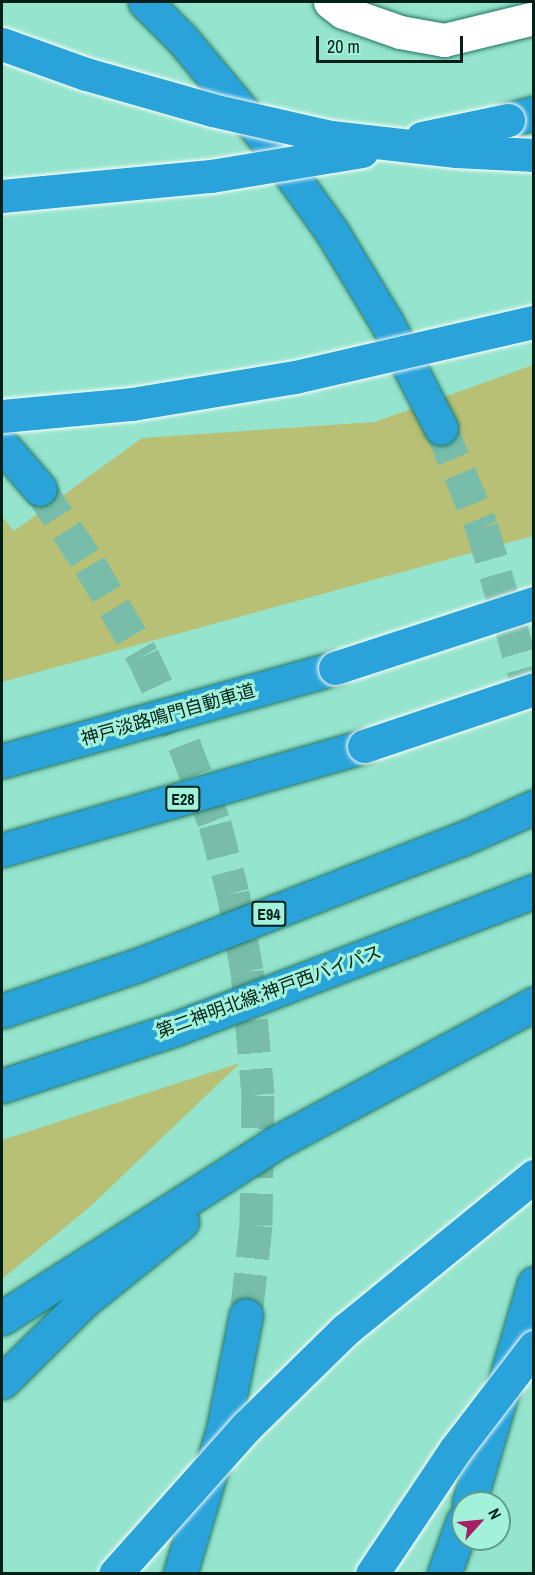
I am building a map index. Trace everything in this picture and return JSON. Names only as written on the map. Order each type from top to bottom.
[{"type":"highway","points":[[145,2],[183,40],[265,138],[332,232],[387,323],[441,428]]},
{"type":"highway","points":[[2,44],[121,84],[331,137],[456,151],[534,155]]},
{"type":"highway","points":[[2,196],[211,176],[347,154],[521,117]]},
{"type":"highway","points":[[2,416],[132,404],[295,377],[534,322]]},
{"type":"highway","points":[[2,445],[40,489]]},
{"type":"highway","name":"神戸淡路鳴門自動車道","points":[[2,761],[335,668],[534,603]]},
{"type":"highway","name":"E28","points":[[2,850],[364,746],[534,689]]},
{"type":"highway","name":"E94","points":[[2,1011],[138,965],[462,839],[534,807]]},
{"type":"highway","name":"第二神明北線;神戸西バイパス","points":[[2,1086],[175,1029],[534,891]]},
{"type":"highway","points":[[2,1318],[263,1150],[534,1004]]},
{"type":"highway","points":[[2,1382],[86,1299],[191,1215],[371,1090]]},
{"type":"highway","points":[[115,1574],[247,1426],[345,1330],[534,1176]]},
{"type":"highway","points":[[473,1491],[534,1283]]},
{"type":"highway","points":[[180,1574],[223,1430],[246,1315]]},
{"type":"highway","points":[[372,1574],[455,1450],[534,1347]]},
{"type":"highway","points":[[444,1574],[452,1551]]},
{"type":"lane","points":[[330,2],[343,12],[400,32],[444,40],[534,18]]},
{"type":"green space","points":[[533,365],[533,536],[2,682],[2,517],[14,531],[142,438],[375,422]]},
{"type":"green space","points":[[240,1063],[92,1205],[2,1279],[2,1140]]},
{"type":"tunnel","points":[[441,428],[482,527],[534,707]]},
{"type":"tunnel","points":[[40,489],[90,565],[143,656],[184,744],[215,824],[233,893],[247,971],[258,1095],[256,1225],[246,1315]]}]
